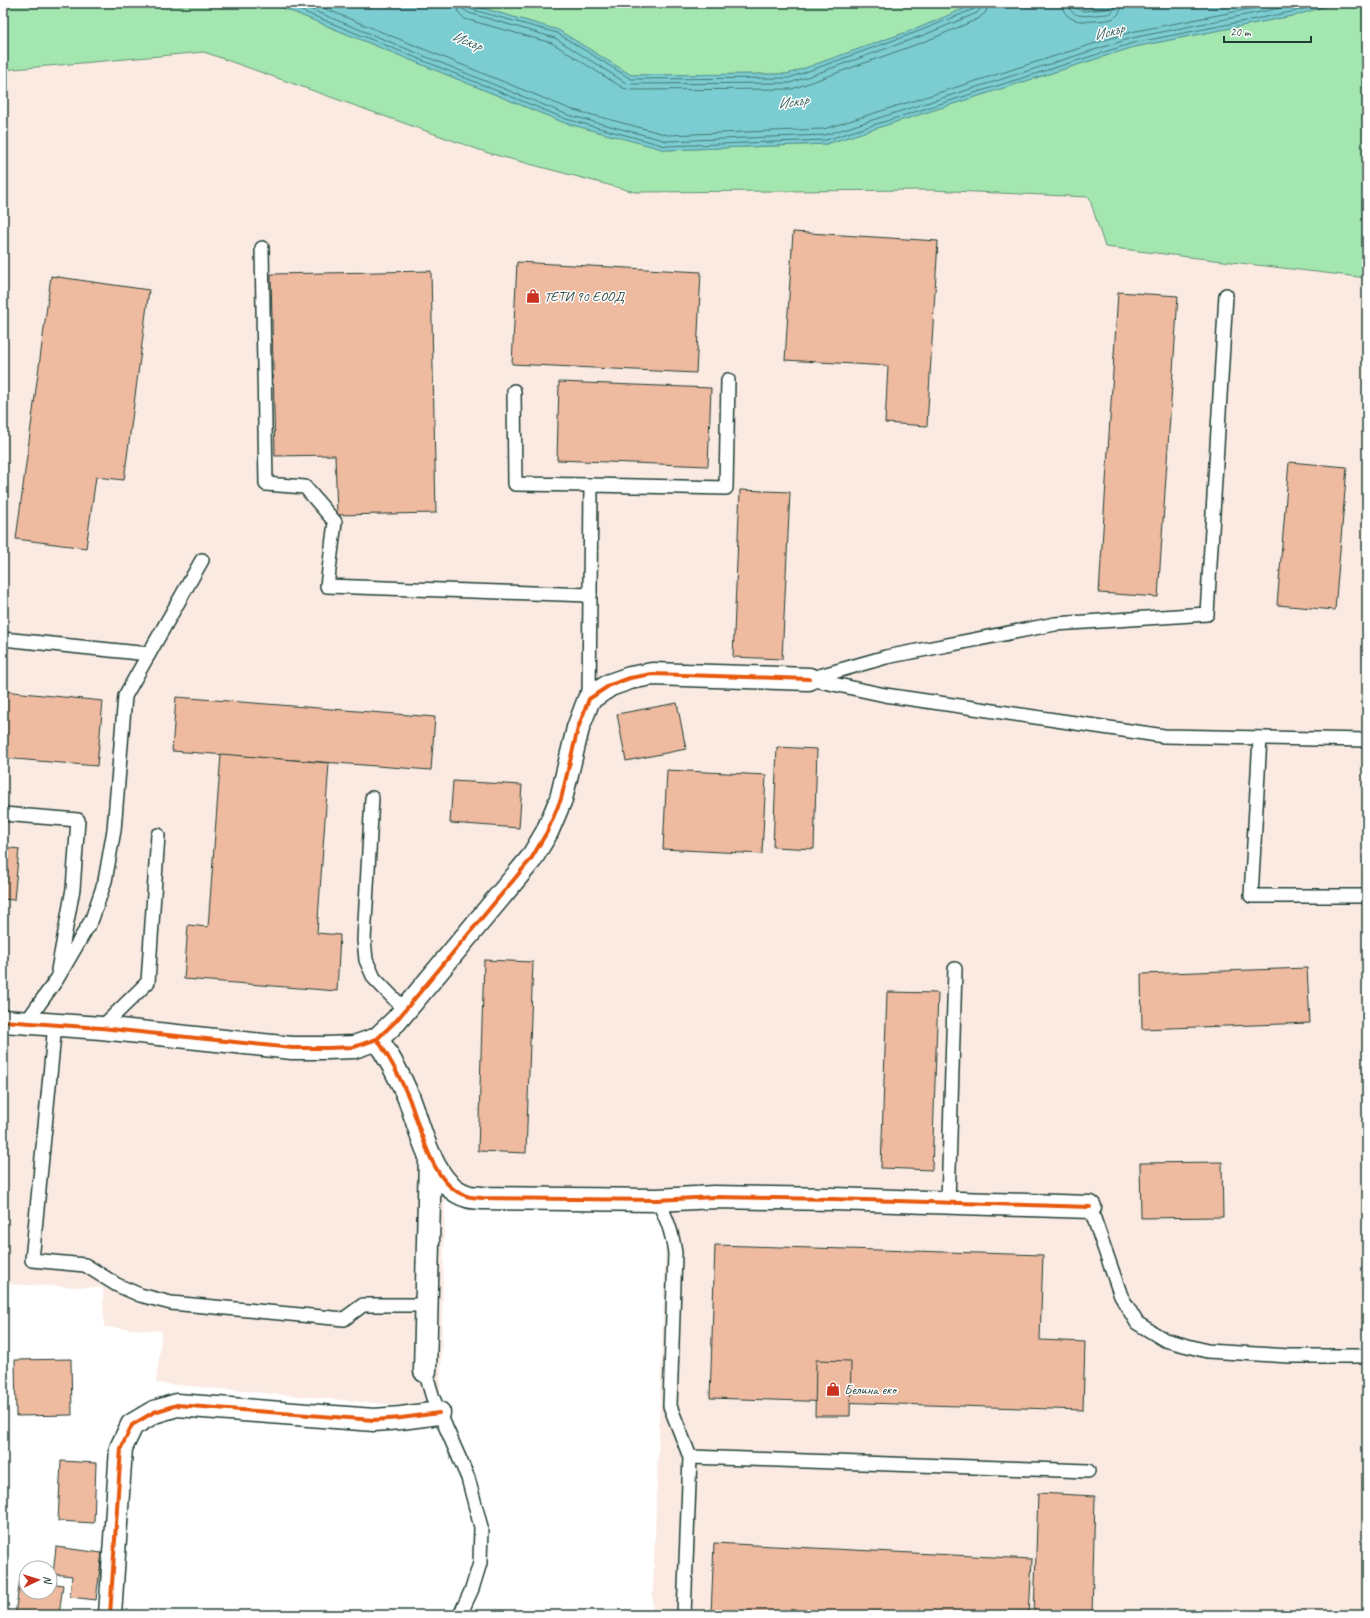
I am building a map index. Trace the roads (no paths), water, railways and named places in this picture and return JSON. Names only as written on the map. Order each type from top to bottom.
[{"type":"street","points":[[3,1020],[101,1028],[292,1048],[354,1047],[376,1039],[396,1021],[531,859],[547,832],[561,799],[578,728],[589,699],[610,685],[630,678],[652,674],[809,679]]},
{"type":"street","points":[[376,1039],[393,1064],[405,1090],[430,1156],[440,1174],[452,1188],[466,1196],[482,1198],[657,1200],[714,1197],[833,1199],[1090,1207]]},
{"type":"street","points":[[425,1371],[430,1156]]},
{"type":"street","points":[[110,1615],[121,1448],[132,1424],[154,1412],[177,1405],[374,1420],[439,1413]]},
{"type":"lane","points":[[262,248],[266,484],[305,487],[335,522],[327,586],[590,595]]},
{"type":"lane","points":[[809,679],[886,657],[1055,624],[1207,614],[1226,295]]},
{"type":"lane","points":[[514,391],[515,484],[726,488],[728,380]]},
{"type":"lane","points":[[589,699],[591,485]]},
{"type":"lane","points":[[27,1021],[57,979],[92,918],[105,881],[114,830],[125,696],[202,560]]},
{"type":"lane","points":[[3,639],[149,654]]},
{"type":"lane","points":[[809,679],[885,695],[1164,736],[1367,740]]},
{"type":"lane","points":[[1260,738],[1251,896],[1367,896]]},
{"type":"lane","points":[[372,798],[364,940],[366,960],[374,978],[405,1010]]},
{"type":"lane","points":[[3,814],[78,820],[73,889],[57,979]]},
{"type":"lane","points":[[101,1028],[148,982],[158,835]]},
{"type":"lane","points":[[948,1203],[955,969]]},
{"type":"lane","points":[[55,1024],[32,1260],[85,1265],[117,1285],[140,1295],[171,1303],[344,1319],[363,1305],[426,1305]]},
{"type":"lane","points":[[657,1200],[666,1216],[672,1233],[675,1253],[670,1406],[690,1457],[684,1615]]},
{"type":"lane","points":[[1090,1207],[1121,1296],[1137,1323],[1165,1340],[1207,1352],[1289,1356],[1367,1356]]},
{"type":"lane","points":[[425,1371],[439,1413],[468,1478],[482,1527],[480,1563],[472,1589],[460,1615]]},
{"type":"lane","points":[[690,1457],[1088,1471]]},
{"type":"water","name":"Искър","points":[[271,3],[465,3],[558,30],[631,75],[788,74],[921,27],[977,3],[1072,3],[1084,7],[1127,3],[1336,3],[1297,15],[1134,47],[826,144],[666,150],[565,123]]},
{"type":"place","name":"ТЕТИ 90 ЕООД","points":[[533,296]]},
{"type":"place","name":"Белина еко","points":[[833,1389]]}]
